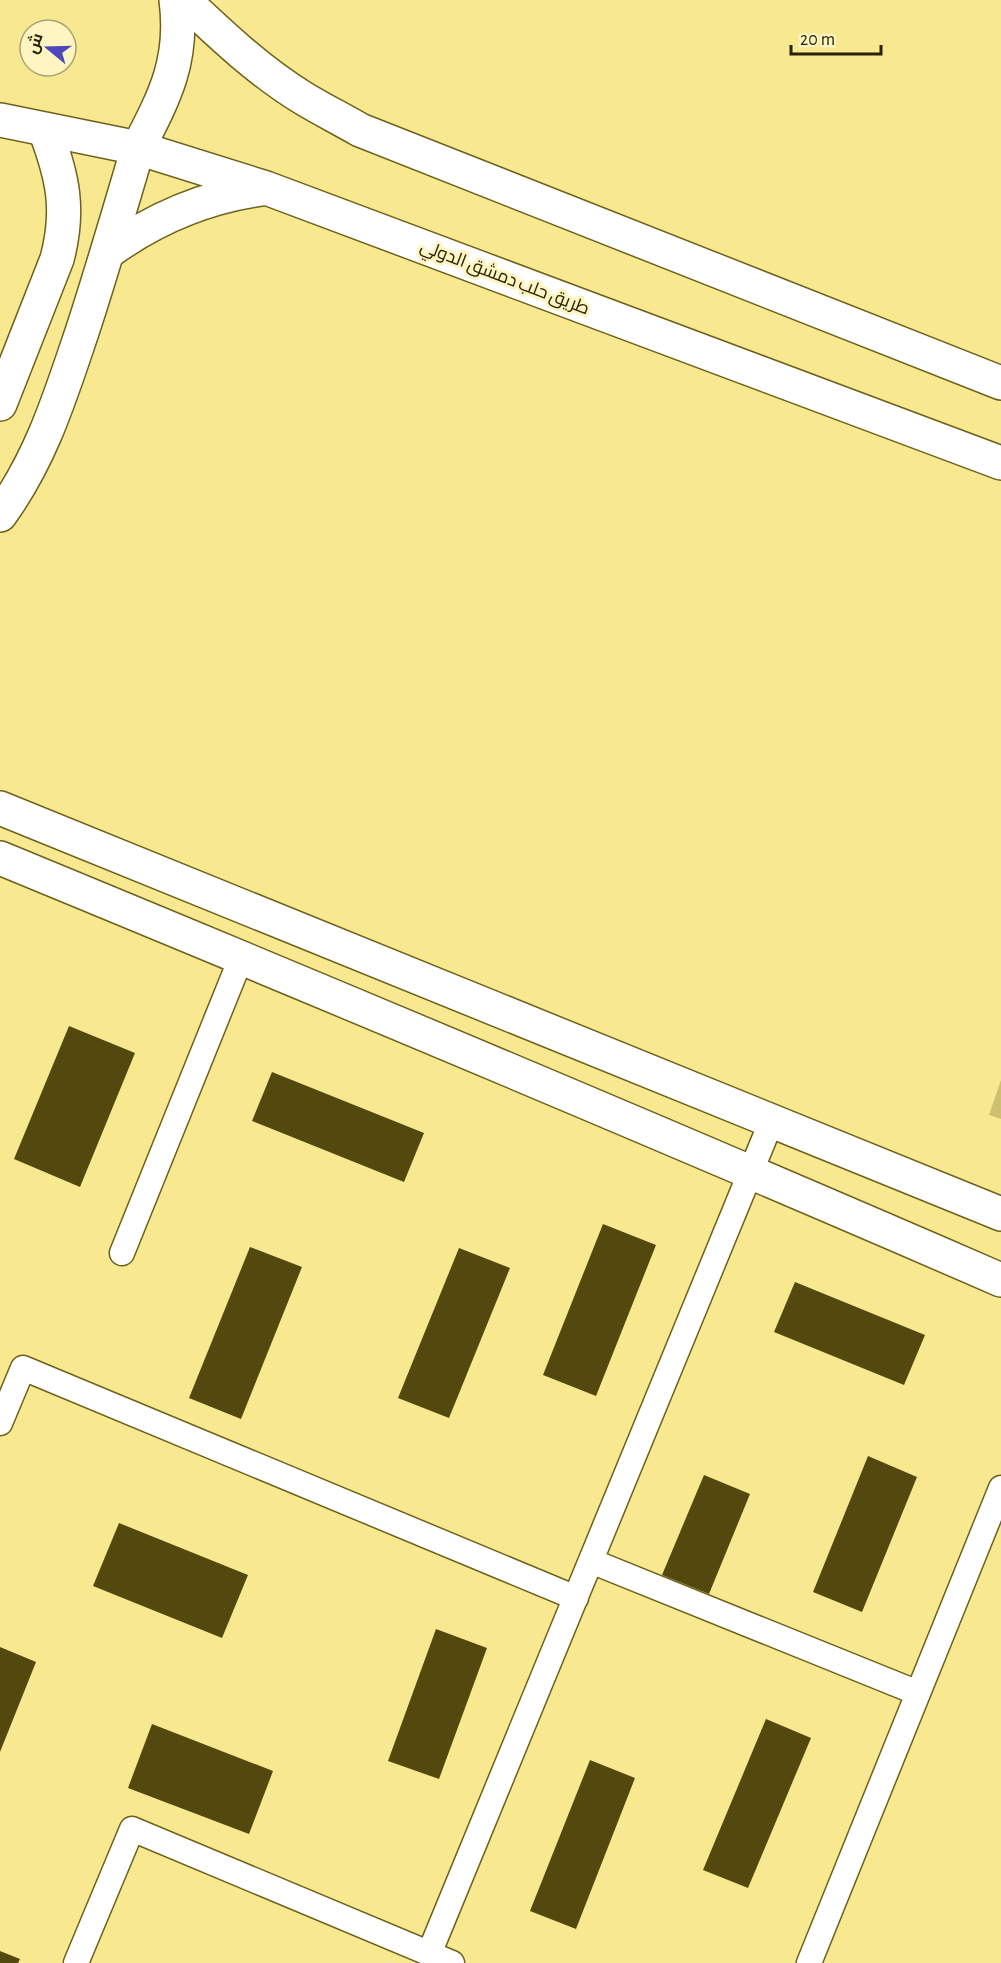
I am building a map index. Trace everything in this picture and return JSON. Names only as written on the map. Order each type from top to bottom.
[{"type":"main road","points":[[0,515],[25,477],[55,414],[108,252],[138,148],[168,87],[175,64],[178,40],[176,0]]},
{"type":"main road","points":[[184,0],[224,38],[262,68],[302,97],[360,130],[1001,383]]},
{"type":"main road","name":"طريق حلب دمشق الدولي","points":[[0,120],[138,148],[266,188],[1001,463]]},
{"type":"main road","points":[[0,405],[57,259],[62,239],[64,218],[61,177],[45,130]]},
{"type":"main road","points":[[108,252],[139,231],[182,209],[209,199],[266,188]]},
{"type":"main road","points":[[0,808],[1001,1214]]},
{"type":"main road","points":[[0,858],[750,1172],[1001,1280]]},
{"type":"street","points":[[122,1253],[241,958]]},
{"type":"street","points":[[429,1954],[772,1120]]},
{"type":"street","points":[[0,1423],[23,1368],[576,1598]]},
{"type":"street","points":[[809,1963],[1001,1488]]},
{"type":"street","points":[[591,1561],[918,1693]]},
{"type":"street","points":[[76,1963],[132,1829],[452,1963]]},
{"type":"shaded area","points":[[1001,1080],[1001,1119],[989,1115]]},
{"type":"building","points":[[69,1026],[135,1053],[80,1187],[14,1159]]},
{"type":"building","points":[[272,1072],[424,1133],[404,1182],[252,1121]]},
{"type":"building","points":[[603,1224],[656,1245],[596,1396],[543,1375]]},
{"type":"building","points":[[250,1247],[302,1267],[241,1419],[189,1398]]},
{"type":"building","points":[[459,1248],[510,1268],[449,1418],[398,1398]]},
{"type":"building","points":[[795,1282],[925,1335],[904,1385],[774,1332]]},
{"type":"building","points":[[868,1456],[917,1477],[862,1612],[813,1592]]},
{"type":"building","points":[[704,1475],[750,1494],[709,1594],[662,1575]]},
{"type":"building","points":[[119,1523],[248,1575],[222,1638],[93,1586]]},
{"type":"building","points":[[436,1629],[487,1648],[439,1779],[388,1761]]},
{"type":"building","points":[[0,1647],[36,1662],[0,1752]]},
{"type":"building","points":[[766,1719],[811,1738],[748,1888],[703,1870]]},
{"type":"building","points":[[152,1724],[273,1771],[249,1834],[128,1788]]},
{"type":"building","points":[[590,1760],[635,1778],[576,1929],[530,1911]]},
{"type":"building","points":[[0,1951],[20,1959],[18,1963],[0,1963]]}]
